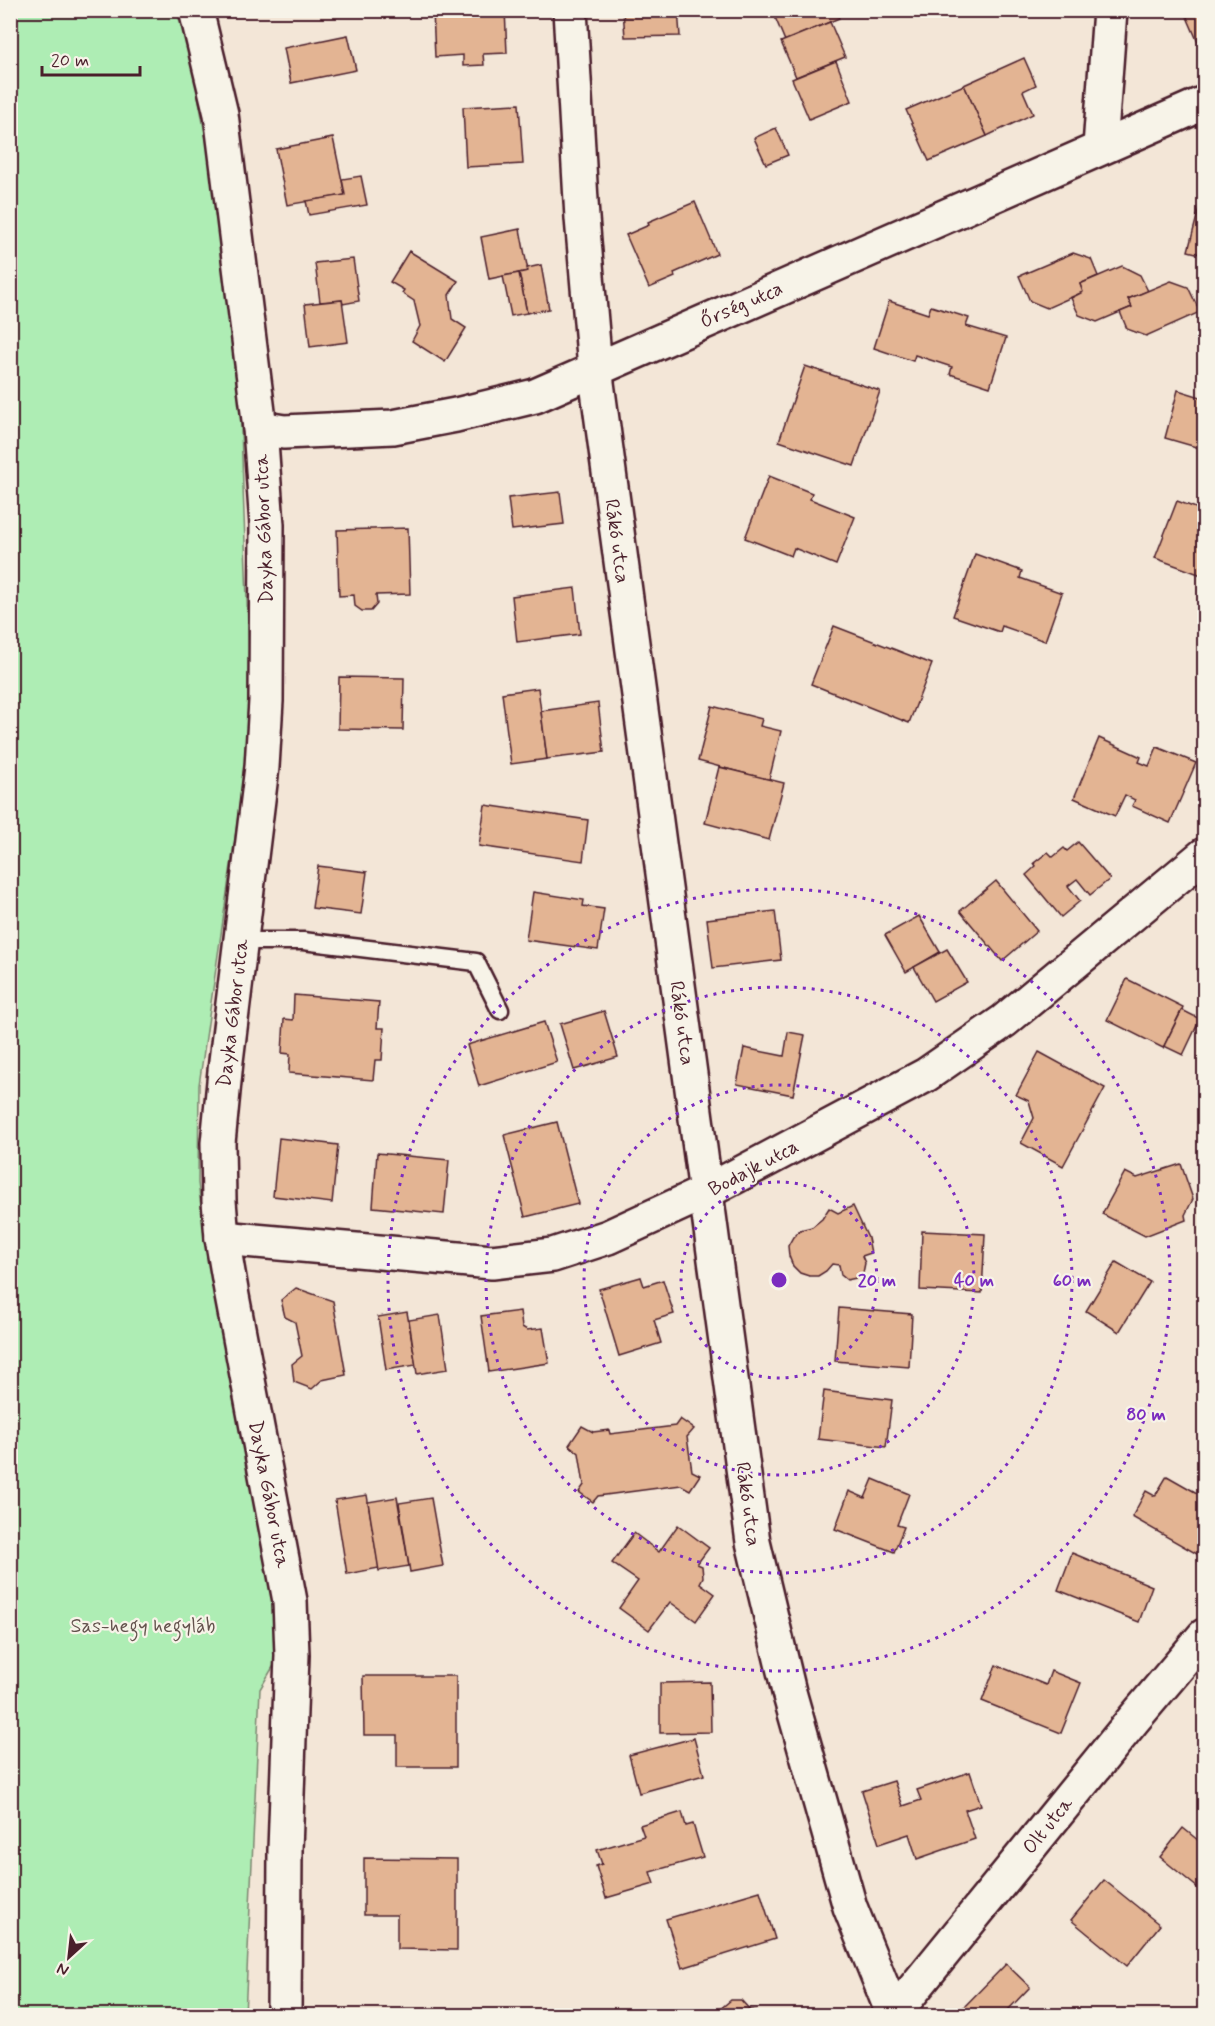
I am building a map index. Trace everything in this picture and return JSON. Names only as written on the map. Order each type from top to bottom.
[{"type":"street","name":"Dayka Gábor utca","points":[[196,10],[221,114],[260,428],[267,525],[266,701],[262,767],[218,1143],[222,1238],[290,1601],[292,1656],[285,1850],[284,2016]]},
{"type":"street","name":"Rákó utca","points":[[570,10],[582,218],[595,368],[753,1542],[789,1692],[850,1907],[893,2015]]},
{"type":"street","points":[[1100,147],[1110,10]]},
{"type":"street","name":"Őrség utca","points":[[260,428],[284,432],[393,427],[535,396],[1204,103]]},
{"type":"street","name":"Bodajk utca","points":[[222,1238],[492,1262],[553,1255],[608,1237],[706,1192],[926,1075],[1004,1021],[1204,855]]},
{"type":"street","name":"Olt utca","points":[[893,2015],[1103,1756],[1204,1636]]},
{"type":"lane","points":[[240,941],[303,941],[476,962],[500,1010]]},
{"type":"green space","name":"Sas-hegy hegyláb","points":[[11,11],[180,11],[186,30],[213,177],[240,402],[251,712],[199,1085],[198,1183],[205,1237],[278,1619],[280,1655],[260,1689],[245,2015],[11,2016]]},
{"type":"building","points":[[505,10],[507,53],[483,54],[484,65],[463,66],[463,55],[435,57],[433,11]]},
{"type":"building","points":[[623,10],[678,10],[680,36],[625,37]]},
{"type":"building","points":[[772,10],[836,10],[839,18],[785,41]]},
{"type":"building","points":[[1184,10],[1204,10],[1204,45],[1200,47]]},
{"type":"building","points":[[830,22],[845,57],[796,77],[781,42]]},
{"type":"building","points":[[348,35],[356,70],[291,83],[284,48]]},
{"type":"building","points":[[1024,58],[1036,85],[1023,91],[1033,114],[987,136],[964,85]]},
{"type":"building","points":[[836,61],[852,101],[809,119],[792,79]]},
{"type":"building","points":[[964,85],[987,136],[929,161],[906,110]]},
{"type":"building","points":[[519,104],[523,164],[466,167],[463,107]]},
{"type":"building","points":[[776,128],[788,155],[766,164],[754,138]]},
{"type":"building","points":[[333,138],[345,195],[287,205],[276,149]]},
{"type":"building","points":[[361,176],[367,205],[309,215],[306,201],[345,195],[342,179]]},
{"type":"building","points":[[1202,197],[1204,198],[1204,255],[1188,251]]},
{"type":"building","points":[[695,202],[717,254],[674,273],[675,277],[649,288],[626,235],[649,225],[648,222]]},
{"type":"building","points":[[520,229],[528,271],[489,279],[481,237]]},
{"type":"building","points":[[409,251],[458,281],[449,295],[452,319],[466,328],[445,362],[412,341],[420,326],[414,301],[402,293],[404,290],[390,282]]},
{"type":"building","points":[[1073,253],[1091,259],[1098,276],[1080,284],[1083,292],[1047,308],[1030,301],[1019,276]]},
{"type":"building","points":[[353,259],[359,301],[343,304],[342,300],[320,302],[315,263]]},
{"type":"building","points":[[541,265],[549,309],[527,313],[519,273],[528,271],[527,268]]},
{"type":"building","points":[[1122,266],[1140,275],[1148,291],[1128,299],[1132,307],[1097,322],[1079,315],[1071,298],[1083,292],[1080,284]]},
{"type":"building","points":[[519,273],[527,313],[511,316],[503,276]]},
{"type":"building","points":[[1171,281],[1188,287],[1200,312],[1146,336],[1127,329],[1120,312],[1132,307],[1128,299]]},
{"type":"building","points":[[342,300],[348,342],[310,347],[305,304]]},
{"type":"building","points":[[889,301],[928,314],[931,306],[969,318],[966,326],[1006,338],[990,387],[950,374],[952,367],[915,355],[913,361],[874,348]]},
{"type":"building","points":[[805,366],[880,391],[854,466],[779,441]]},
{"type":"building","points":[[1178,390],[1204,398],[1203,449],[1165,438]]},
{"type":"building","points":[[769,476],[812,493],[810,499],[855,517],[836,565],[794,548],[791,556],[745,538]]},
{"type":"building","points":[[560,492],[564,524],[512,530],[508,498]]},
{"type":"building","points":[[1177,501],[1204,511],[1204,576],[1155,558]]},
{"type":"building","points":[[408,528],[410,594],[376,595],[377,604],[371,611],[362,611],[355,606],[354,595],[339,596],[337,530]]},
{"type":"building","points":[[975,554],[1022,571],[1020,578],[1062,593],[1045,641],[1002,626],[1000,632],[953,616]]},
{"type":"building","points":[[575,588],[580,634],[517,642],[512,596]]},
{"type":"building","points":[[834,626],[932,664],[909,723],[811,684]]},
{"type":"building","points":[[339,677],[404,678],[403,730],[338,729]]},
{"type":"building","points":[[538,688],[547,759],[511,764],[502,693]]},
{"type":"building","points":[[598,703],[604,752],[547,759],[541,711]]},
{"type":"building","points":[[712,706],[762,719],[760,726],[781,731],[769,780],[698,761]]},
{"type":"building","points":[[1099,738],[1141,757],[1139,762],[1149,766],[1157,747],[1196,763],[1170,823],[1132,806],[1135,800],[1125,795],[1115,816],[1074,798]]},
{"type":"building","points":[[719,767],[784,783],[769,840],[705,823]]},
{"type":"building","points":[[485,805],[588,820],[583,861],[479,846]]},
{"type":"building","points":[[1078,842],[1110,879],[1090,895],[1077,879],[1068,886],[1080,901],[1061,917],[1026,875],[1036,866],[1034,863],[1048,852],[1053,857],[1064,848],[1067,851]]},
{"type":"building","points":[[318,866],[367,872],[361,914],[312,908]]},
{"type":"building","points":[[996,881],[1037,931],[1002,961],[960,911]]},
{"type":"building","points":[[533,892],[584,900],[583,906],[604,909],[598,950],[526,940]]},
{"type":"building","points":[[775,911],[781,960],[713,968],[707,919]]},
{"type":"building","points":[[919,916],[940,952],[906,972],[885,935]]},
{"type":"building","points":[[947,949],[967,982],[933,1001],[914,967]]},
{"type":"building","points":[[1127,979],[1183,1007],[1163,1048],[1107,1020]]},
{"type":"building","points":[[294,995],[379,1002],[377,1028],[384,1028],[382,1060],[375,1060],[373,1080],[289,1073],[290,1054],[282,1053],[284,1019],[293,1020]]},
{"type":"building","points":[[1182,1010],[1200,1019],[1183,1055],[1164,1046]]},
{"type":"building","points":[[604,1011],[618,1057],[574,1070],[560,1024]]},
{"type":"building","points":[[544,1022],[557,1062],[479,1086],[467,1045]]},
{"type":"building","points":[[788,1032],[805,1035],[793,1095],[737,1084],[744,1048],[784,1056]]},
{"type":"building","points":[[1039,1052],[1105,1088],[1063,1166],[1021,1143],[1034,1118],[1029,1101],[1016,1095]]},
{"type":"building","points":[[557,1122],[578,1204],[525,1217],[504,1135]]},
{"type":"building","points":[[279,1138],[338,1145],[332,1203],[273,1196]]},
{"type":"building","points":[[377,1153],[449,1160],[444,1214],[373,1207]]},
{"type":"building","points":[[1181,1164],[1193,1199],[1185,1215],[1186,1220],[1145,1236],[1102,1214],[1125,1172],[1137,1178]]},
{"type":"building","points":[[853,1206],[868,1238],[871,1253],[862,1256],[865,1263],[863,1273],[847,1280],[841,1275],[839,1265],[832,1264],[818,1276],[800,1273],[793,1266],[789,1256],[788,1246],[793,1237],[800,1230],[812,1227],[822,1219],[829,1208],[838,1213]]},
{"type":"building","points":[[922,1231],[985,1234],[982,1293],[920,1290]]},
{"type":"building","points":[[1116,1262],[1150,1282],[1119,1332],[1086,1311]]},
{"type":"building","points":[[641,1277],[644,1286],[663,1280],[674,1314],[654,1320],[661,1343],[619,1356],[599,1289]]},
{"type":"building","points":[[296,1288],[333,1301],[346,1375],[322,1380],[312,1389],[294,1382],[292,1364],[302,1356],[295,1322],[285,1317],[281,1300]]},
{"type":"building","points":[[839,1308],[912,1314],[909,1367],[835,1361]]},
{"type":"building","points":[[520,1311],[522,1327],[527,1330],[543,1328],[549,1363],[489,1372],[481,1316]]},
{"type":"building","points":[[407,1312],[416,1365],[386,1370],[378,1317]]},
{"type":"building","points":[[440,1315],[448,1369],[417,1374],[409,1320]]},
{"type":"building","points":[[824,1391],[892,1400],[886,1447],[818,1439]]},
{"type":"building","points":[[680,1419],[694,1429],[687,1437],[692,1471],[700,1475],[690,1490],[681,1485],[598,1496],[593,1502],[579,1492],[584,1485],[579,1453],[569,1445],[582,1426],[593,1432],[609,1430],[610,1434],[675,1426]]},
{"type":"building","points":[[1167,1476],[1204,1497],[1204,1558],[1132,1517],[1146,1491],[1155,1496]]},
{"type":"building","points":[[873,1479],[909,1494],[897,1525],[904,1527],[894,1552],[835,1529],[849,1491],[865,1498]]},
{"type":"building","points":[[367,1495],[379,1568],[347,1574],[335,1500]]},
{"type":"building","points":[[397,1497],[409,1566],[379,1571],[368,1502]]},
{"type":"building","points":[[431,1498],[443,1566],[410,1572],[399,1503]]},
{"type":"building","points":[[678,1525],[709,1548],[697,1564],[702,1566],[703,1577],[700,1583],[715,1594],[696,1621],[670,1602],[649,1630],[619,1608],[638,1581],[612,1563],[634,1533],[659,1552]]},
{"type":"building","points":[[1072,1553],[1152,1586],[1139,1622],[1058,1590]]},
{"type":"building","points":[[996,1665],[1046,1685],[1051,1671],[1081,1683],[1061,1733],[982,1701]]},
{"type":"building","points":[[363,1676],[456,1676],[456,1767],[397,1767],[397,1735],[364,1735]]},
{"type":"building","points":[[710,1682],[711,1732],[660,1733],[660,1683]]},
{"type":"building","points":[[694,1738],[704,1775],[639,1793],[629,1755]]},
{"type":"building","points":[[970,1772],[981,1805],[965,1810],[975,1839],[917,1859],[909,1834],[879,1844],[862,1791],[894,1781],[903,1806],[921,1800],[917,1790]]},
{"type":"building","points":[[682,1812],[686,1826],[693,1824],[703,1857],[650,1872],[654,1884],[606,1898],[596,1866],[602,1864],[597,1850],[644,1836],[640,1825]]},
{"type":"building","points":[[1183,1828],[1204,1845],[1204,1893],[1160,1857]]},
{"type":"building","points":[[364,1858],[457,1859],[457,1950],[397,1949],[397,1915],[364,1915]]},
{"type":"building","points":[[1104,1880],[1160,1925],[1127,1966],[1071,1920]]},
{"type":"building","points":[[760,1891],[775,1939],[682,1968],[666,1919]]},
{"type":"building","points":[[1006,1964],[1030,1987],[1007,2011],[1007,2016],[959,2016],[959,2012]]},
{"type":"building","points":[[731,2000],[741,2000],[750,2010],[756,2011],[761,2016],[706,2016],[713,2010],[719,2010]]}]
